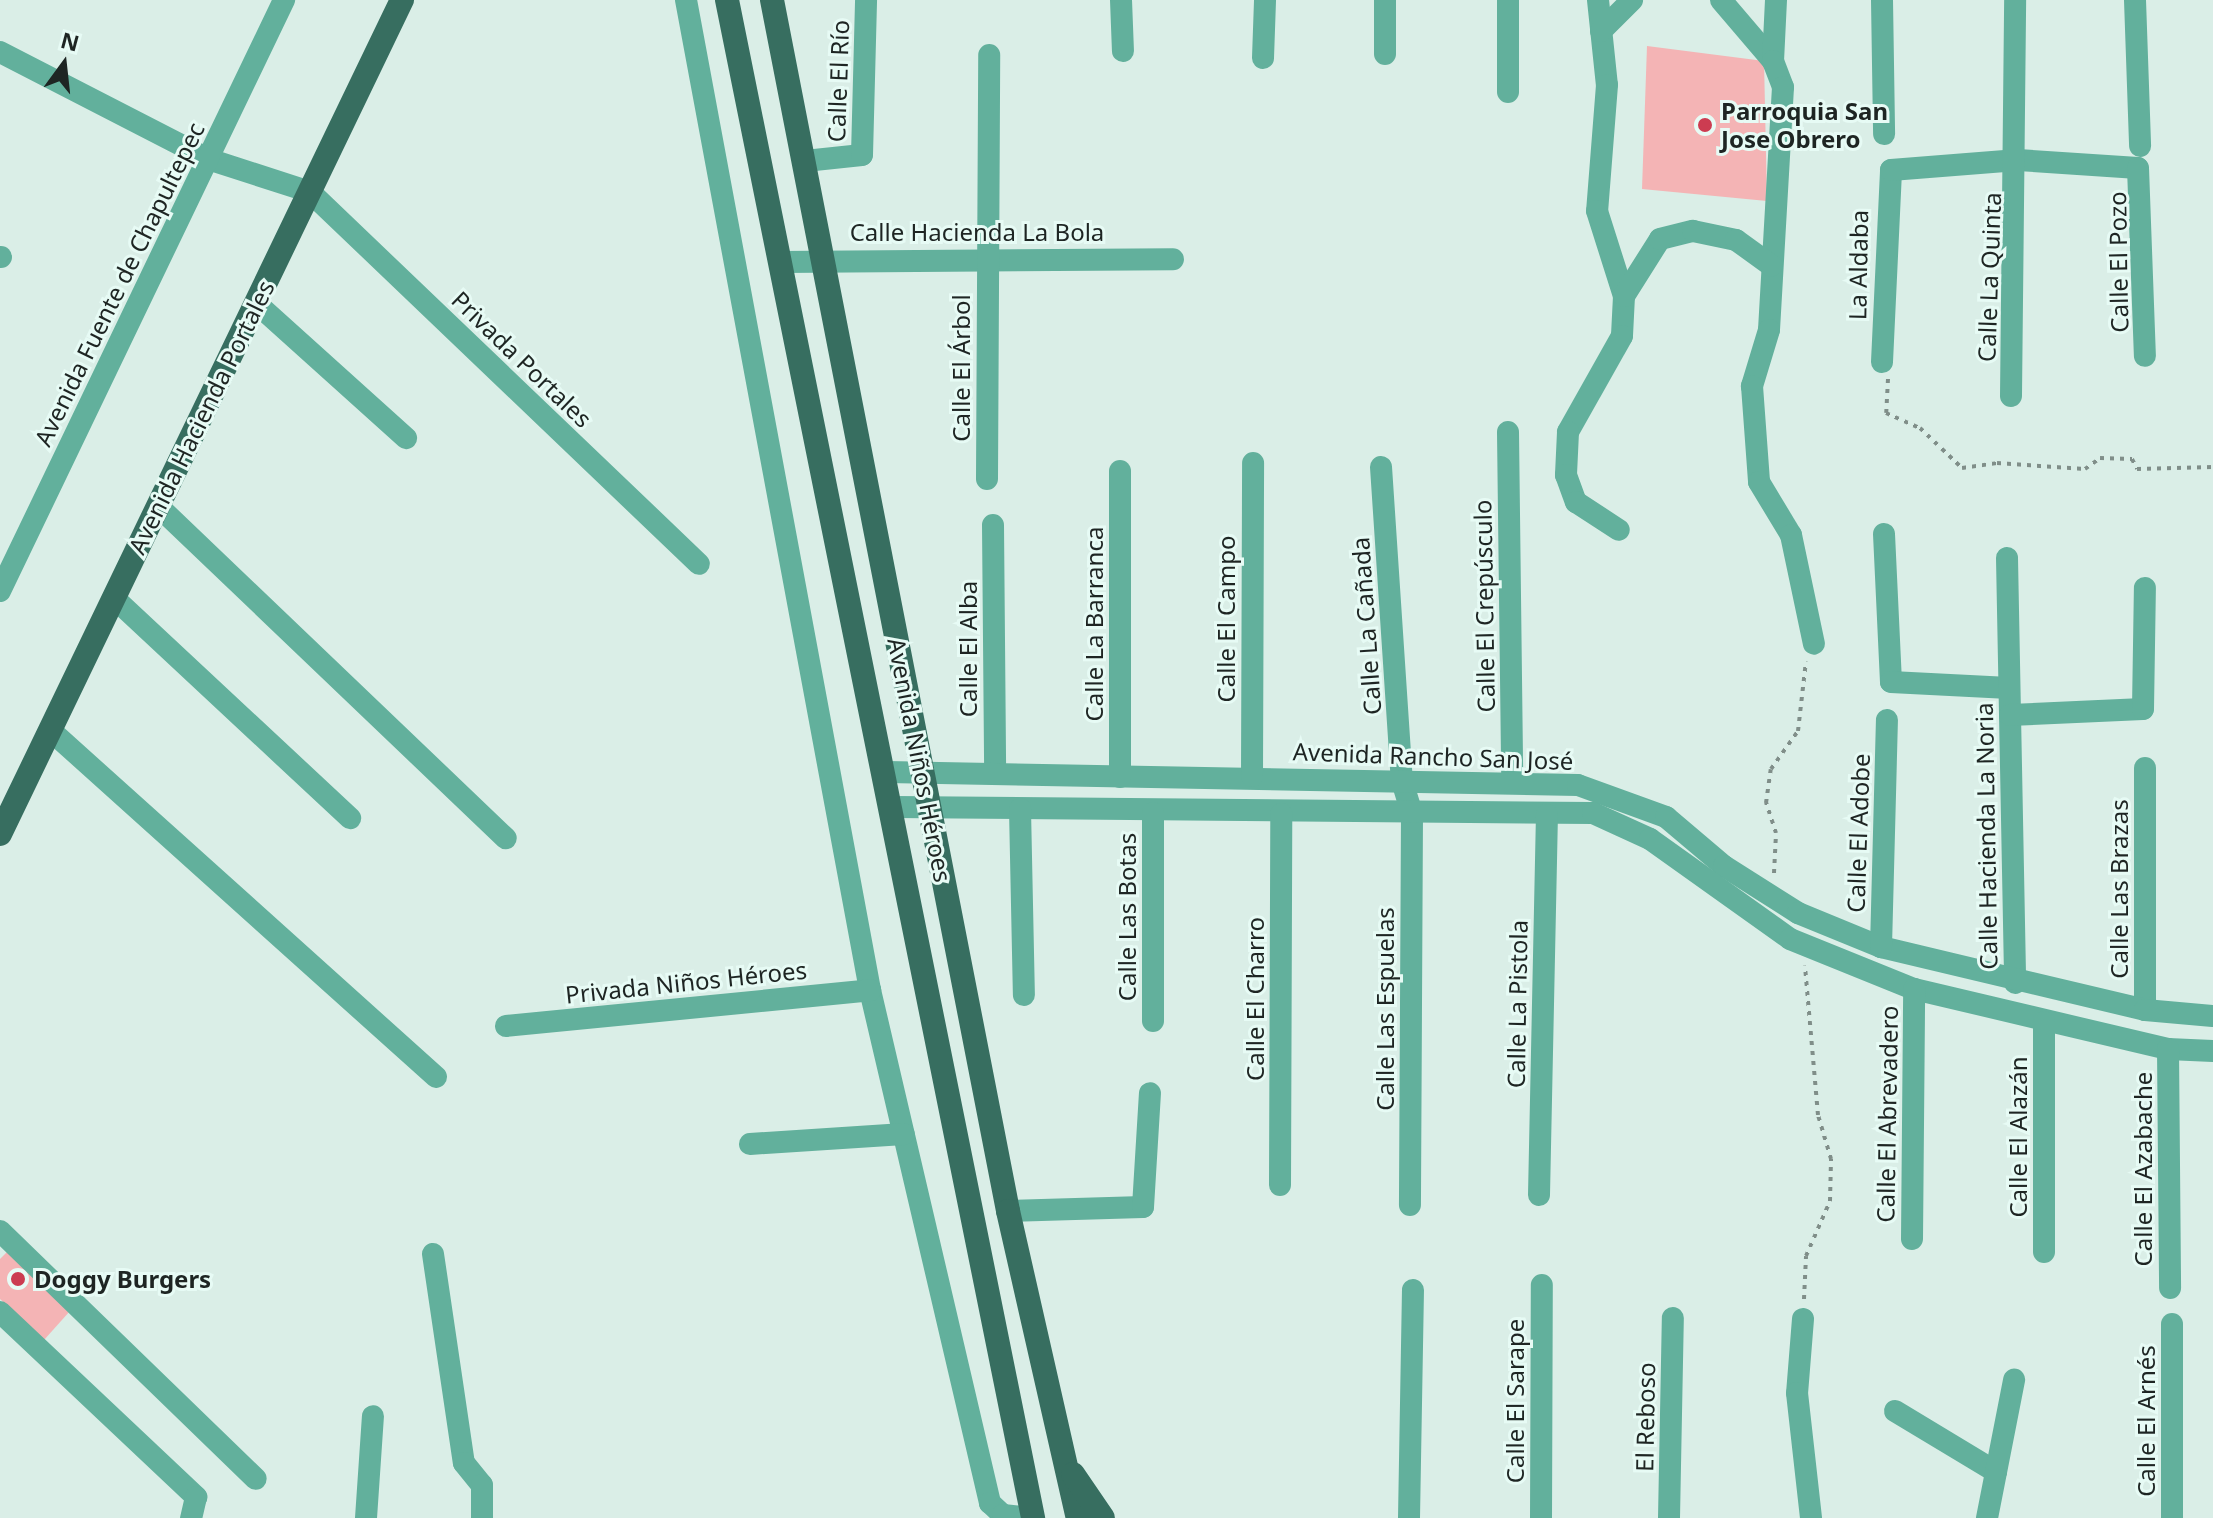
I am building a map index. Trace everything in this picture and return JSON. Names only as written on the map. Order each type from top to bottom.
[{"type":"main road","name":"Avenida Hacienda Portales","points":[[0,834],[402,0]]},
{"type":"main road","name":"Avenida Niños Héroes","points":[[727,0],[887,772],[1033,1518]]},
{"type":"main road","name":"Avenida Niños Héroes","points":[[772,0],[827,257],[921,772],[1008,1211],[1078,1518]]},
{"type":"main road","points":[[1062,1457],[1103,1518]]},
{"type":"street","name":"Avenida Fuente de Chapultepec","points":[[0,591],[284,0]]},
{"type":"street","points":[[686,0],[870,990],[990,1503],[1003,1515],[1033,1518]]},
{"type":"street","name":"Calle El Río","points":[[805,161],[862,155],[866,0]]},
{"type":"street","points":[[1121,0],[1123,51]]},
{"type":"street","points":[[1263,58],[1265,0]]},
{"type":"street","points":[[1385,0],[1385,54]]},
{"type":"street","points":[[1508,0],[1508,92]]},
{"type":"street","points":[[1598,0],[1607,85],[1597,211],[1624,296]]},
{"type":"street","points":[[1601,31],[1632,0]]},
{"type":"street","points":[[1721,0],[1773,61],[1783,87],[1769,330],[1752,386],[1759,482],[1791,535],[1814,644]]},
{"type":"street","points":[[1773,61],[1776,0]]},
{"type":"street","points":[[1882,0],[1884,134]]},
{"type":"street","name":"Calle La Quinta","points":[[2011,396],[2018,160],[2015,0]]},
{"type":"street","name":"Calle El Pozo","points":[[2135,0],[2145,356]]},
{"type":"street","points":[[0,52],[208,159],[310,192]]},
{"type":"street","name":"Calle El Árbol","points":[[987,479],[989,55]]},
{"type":"street","points":[[2018,160],[2139,157]]},
{"type":"street","name":"La Aldaba","points":[[1882,362],[1891,170],[2018,160]]},
{"type":"street","name":"Privada Portales","points":[[310,192],[699,564]]},
{"type":"street","points":[[1619,530],[1576,502],[1566,475],[1568,432],[1609,370],[1624,296],[1660,239],[1693,231],[1736,240],[1772,266]]},
{"type":"street","name":"Calle Hacienda La Bola","points":[[781,262],[827,257],[1173,259]]},
{"type":"street","points":[[256,303],[406,438]]},
{"type":"street","name":"Calle El Crepúsculo","points":[[1508,432],[1512,780]]},
{"type":"street","name":"Calle El Campo","points":[[1252,776],[1253,463]]},
{"type":"street","name":"Calle La Cañada","points":[[1381,467],[1402,781],[1412,814]]},
{"type":"street","name":"Calle La Barranca","points":[[1120,471],[1120,777]]},
{"type":"street","points":[[158,506],[506,838]]},
{"type":"street","name":"Calle El Alba","points":[[993,525],[995,774]]},
{"type":"street","points":[[1884,534],[1891,682],[2009,688]]},
{"type":"street","name":"Calle Hacienda La Noria","points":[[2007,558],[2015,983]]},
{"type":"street","points":[[2010,715],[2143,709],[2145,588]]},
{"type":"street","points":[[114,598],[350,818]]},
{"type":"street","name":"Calle El Adobe","points":[[1881,947],[1887,720]]},
{"type":"street","points":[[50,730],[436,1077]]},
{"type":"street","name":"Calle Las Brazas","points":[[2145,768],[2145,1010]]},
{"type":"street","name":"Avenida Rancho San José","points":[[887,772],[1402,781],[1512,780],[1627,797],[1666,817],[1771,896],[1881,947],[2015,983],[2145,1010],[2213,1016]]},
{"type":"street","points":[[894,807],[1153,813],[1593,813],[1622,821],[1809,948],[1914,989],[2168,1049],[2213,1051]]},
{"type":"street","points":[[1020,809],[1024,995]]},
{"type":"street","name":"Calle Las Botas","points":[[1153,813],[1153,1021]]},
{"type":"street","name":"Calle El Charro","points":[[1280,1185],[1281,814]]},
{"type":"street","name":"Calle Las Espuelas","points":[[1410,1205],[1412,814]]},
{"type":"street","name":"Calle La Pistola","points":[[1539,1195],[1547,815]]},
{"type":"street","name":"Calle El Abrevadero","points":[[1912,1239],[1914,989]]},
{"type":"street","name":"Privada Niños Héroes","points":[[506,1026],[870,990]]},
{"type":"street","name":"Calle El Alazán","points":[[2044,1022],[2044,1252]]},
{"type":"street","name":"Calle El Azabache","points":[[2168,1049],[2170,1288]]},
{"type":"street","points":[[1008,1211],[1143,1207],[1150,1093]]},
{"type":"street","points":[[750,1144],[904,1134]]},
{"type":"street","points":[[0,1231],[256,1479]]},
{"type":"street","points":[[433,1254],[464,1463],[482,1485],[482,1518]]},
{"type":"street","name":"Calle El Sarape","points":[[1541,1518],[1542,1285]]},
{"type":"street","points":[[1409,1518],[1413,1290]]},
{"type":"street","points":[[0,1312],[196,1497],[191,1518]]},
{"type":"street","name":"El Reboso","points":[[1669,1518],[1673,1318]]},
{"type":"street","points":[[1803,1319],[1797,1393],[1811,1518]]},
{"type":"street","name":"Calle El Arnés","points":[[2172,1324],[2172,1518]]},
{"type":"street","points":[[1987,1518],[2014,1380]]},
{"type":"street","points":[[1895,1411],[1996,1472]]},
{"type":"street","points":[[366,1518],[373,1416]]},
{"type":"path","points":[[1882,362],[1891,387],[1886,413],[1920,428],[1962,468],[1997,463],[2085,469],[2100,458],[2132,459],[2137,469],[2213,467]]},
{"type":"path","points":[[1771,896],[1771,769],[1798,731],[1803,666],[1814,644]]},
{"type":"path","points":[[1803,1319],[1806,1256],[1830,1201],[1831,1159],[1802,985],[1809,948]]},
{"type":"building","name":"Parroquia San Jose Obrero","points":[[1647,46],[1764,61],[1767,201],[1642,189]]},
{"type":"building","name":"Doggy Burgers","points":[[7,1252],[70,1311],[44,1340],[0,1299],[0,1259]]},
{"type":"place","name":"Parroquia San Jose Obrero","points":[[1705,125]]},
{"type":"place","name":"Doggy Burgers","points":[[18,1279]]}]
